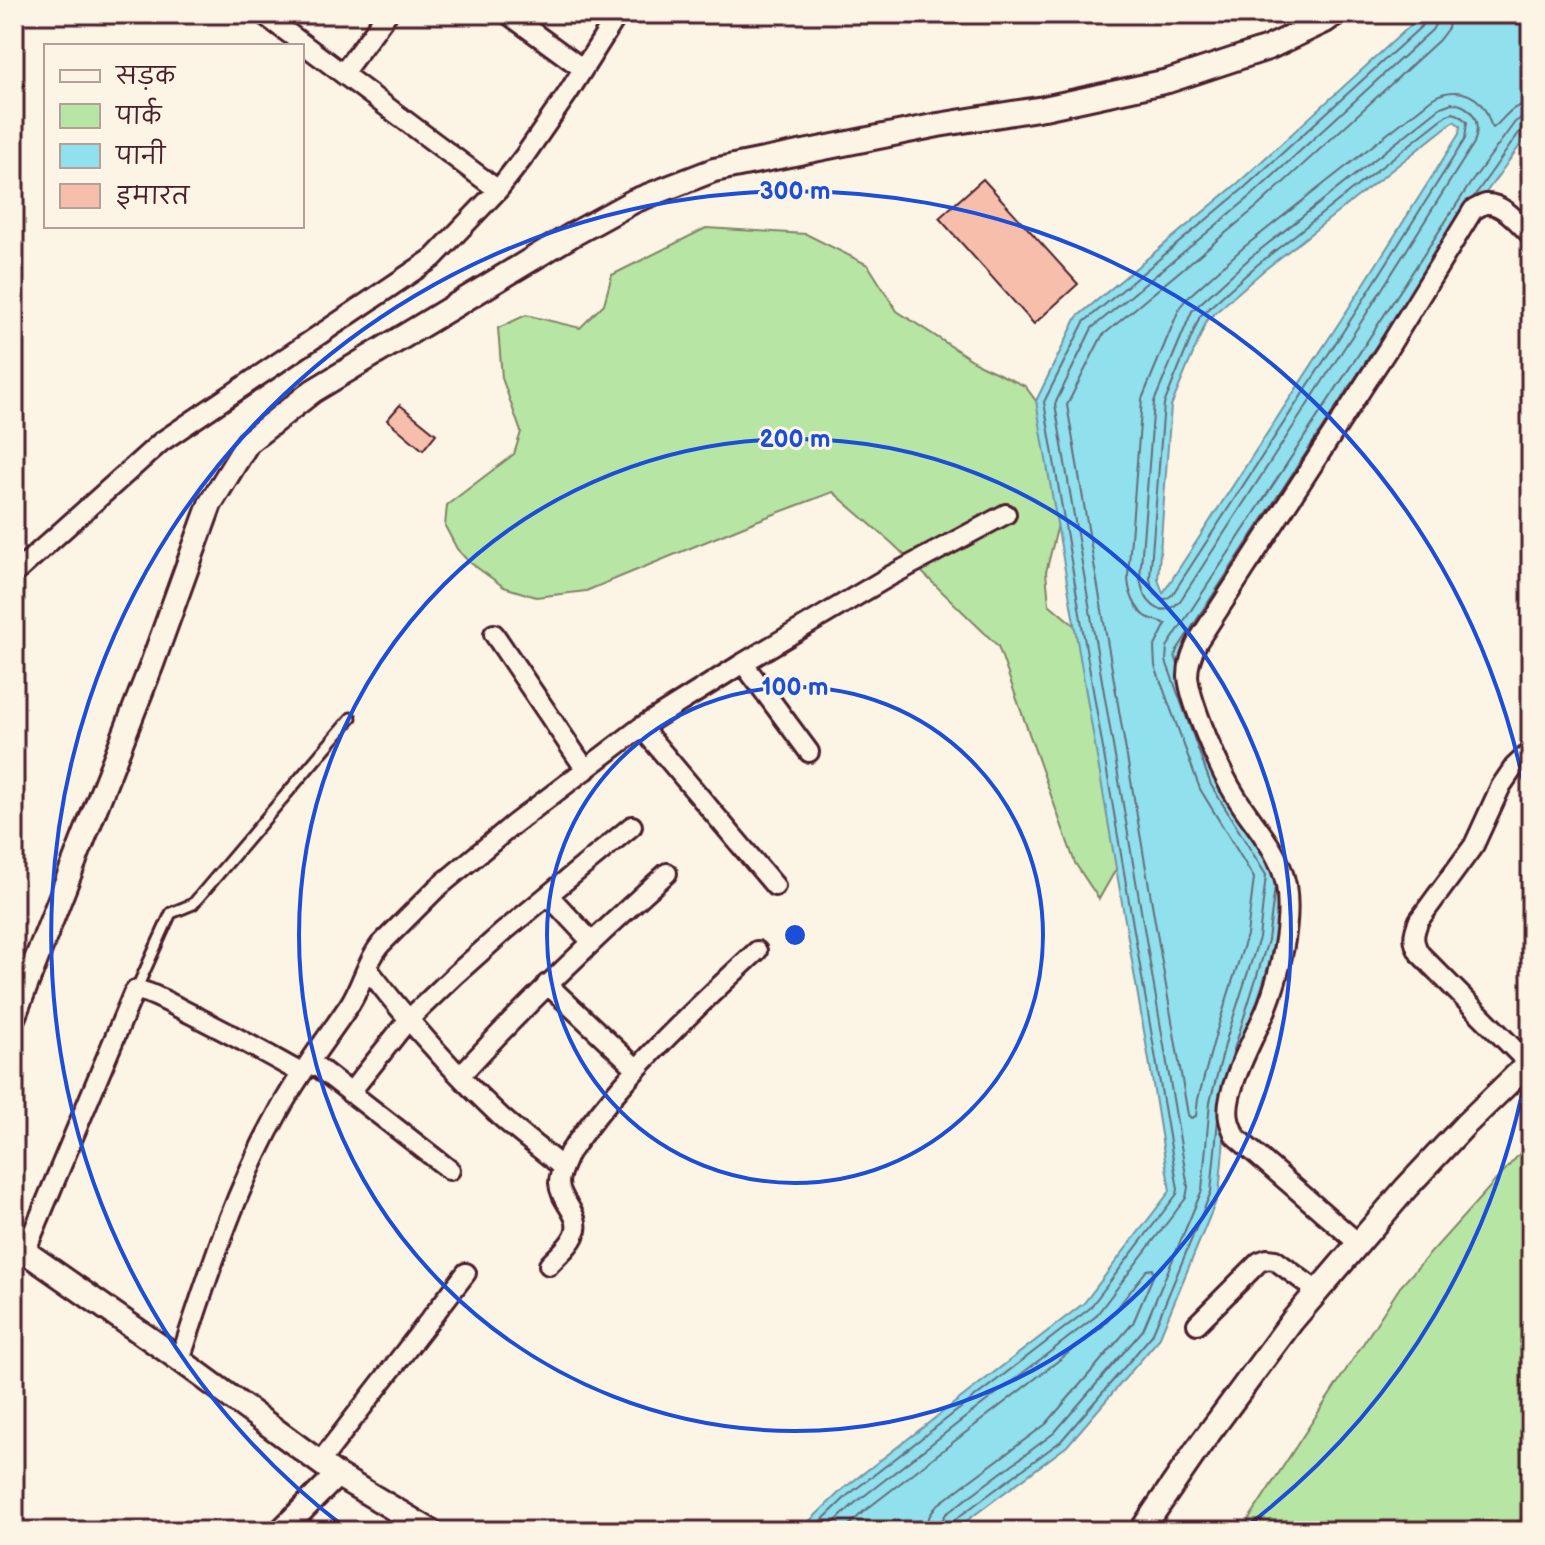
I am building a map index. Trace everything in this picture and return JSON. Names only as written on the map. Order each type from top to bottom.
[{"type":"street","points":[[263,14],[304,44]]},
{"type":"street","points":[[343,73],[387,14]]},
{"type":"street","points":[[508,14],[583,69]]},
{"type":"street","points":[[14,574],[161,442],[433,258],[498,190],[544,128],[618,14]]},
{"type":"street","points":[[14,1016],[152,664],[210,504],[248,442],[313,391],[585,228],[634,201],[714,170],[938,125],[1044,108],[1168,81],[1268,48],[1335,14]]},
{"type":"street","points":[[304,44],[498,190]]},
{"type":"street","points":[[1358,1243],[1235,1136],[1228,1117],[1230,1095],[1267,1007],[1281,958],[1288,916],[1285,884],[1275,854],[1235,796],[1191,693],[1188,675],[1190,657],[1473,210],[1485,204],[1495,206],[1531,235]]},
{"type":"street","points":[[180,1360],[222,1236],[248,1171],[279,1111],[352,1000],[372,955],[380,945],[436,889],[514,824],[641,727],[890,576],[1006,514]]},
{"type":"street","points":[[494,634],[586,770]]},
{"type":"street","points":[[743,663],[809,752]]},
{"type":"street","points":[[641,727],[775,886]]},
{"type":"street","points":[[1141,1531],[1292,1321],[1465,1125],[1530,1062],[1420,954],[1413,943],[1413,932],[1474,845],[1501,786],[1514,767],[1531,753]]},
{"type":"street","points":[[350,1093],[408,1020],[490,943],[632,826]]},
{"type":"street","points":[[460,1076],[547,984],[667,873]]},
{"type":"street","points":[[549,896],[591,941]]},
{"type":"street","points":[[549,1265],[576,1232],[576,1221],[559,1184],[562,1167],[580,1138],[636,1068],[757,951]]},
{"type":"street","points":[[367,968],[408,1020],[460,1076],[502,1117],[562,1167]]},
{"type":"street","points":[[547,984],[636,1068]]},
{"type":"street","points":[[431,1531],[328,1469],[20,1248],[136,990],[306,1067],[350,1093],[450,1170]]},
{"type":"street","points":[[1197,1324],[1259,1262],[1267,1259],[1275,1260],[1317,1291]]},
{"type":"street","points":[[281,1531],[466,1273]]},
{"type":"lane","points":[[136,990],[171,913],[193,904],[351,718]]},
{"type":"green space","points":[[706,228],[806,234],[868,265],[897,311],[980,365],[1025,386],[1055,427],[1064,501],[1046,572],[1049,604],[1095,643],[1124,855],[1099,899],[1075,863],[998,646],[893,544],[833,492],[586,591],[536,597],[504,587],[468,561],[457,549],[445,526],[447,505],[514,454],[521,432],[502,378],[498,328],[526,315],[580,328],[604,304],[612,275]]},
{"type":"green space","points":[[1531,1141],[1531,1531],[1241,1531],[1400,1287]]},
{"type":"water","points":[[1423,14],[1531,14],[1531,130],[1485,194],[1183,655],[1227,778],[1285,870],[1276,942],[1227,1106],[1219,1194],[1159,1339],[1067,1446],[953,1531],[799,1531],[843,1489],[1084,1303],[1170,1191],[1036,401],[1077,317],[1238,183]],"holes":[[[1454,121],[1460,126],[1459,134],[1350,306],[1163,593],[1158,579],[1171,406],[1207,320],[1263,271]]]},
{"type":"building","points":[[983,179],[1078,284],[1034,324],[939,218]]},
{"type":"building","points":[[400,405],[436,434],[423,450],[387,420]]}]
